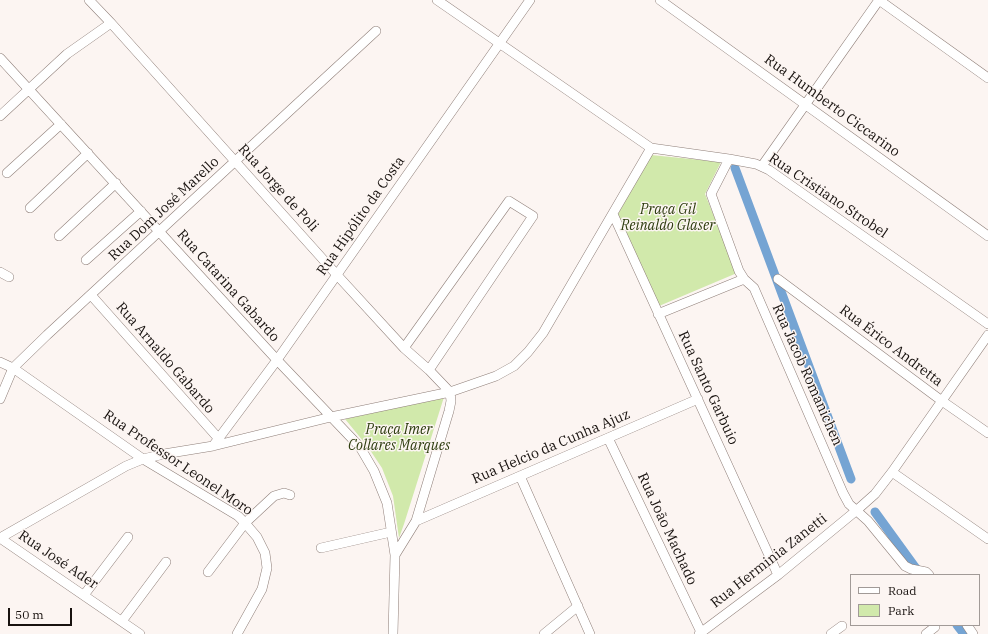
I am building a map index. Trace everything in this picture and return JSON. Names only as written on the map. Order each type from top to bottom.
[{"type":"street","name":"Rua Jorge de Poli","points":[[89,0],[111,22],[234,162],[404,348],[429,370],[450,392]]},
{"type":"street","name":"Rua Cristiano Strobel","points":[[437,0],[651,148],[729,159],[762,166],[988,324]]},
{"type":"street","name":"Rua Hipólito da Costa","points":[[216,443],[277,360],[530,0]]},
{"type":"street","name":"Rua Humberto Ciccarino","points":[[660,0],[988,236]]},
{"type":"street","points":[[762,166],[879,0],[988,78]]},
{"type":"street","points":[[0,116],[67,54],[111,22]]},
{"type":"street","name":"Rua Dom José Marello","points":[[0,399],[14,368],[376,31]]},
{"type":"street","name":"Rua Catarina Gabardo","points":[[0,58],[277,360],[360,447],[374,471],[387,503],[395,555],[393,634]]},
{"type":"street","points":[[7,173],[61,124]]},
{"type":"street","points":[[0,538],[126,466],[144,459],[330,417],[450,392],[496,376],[514,366],[528,352],[543,333],[651,148]]},
{"type":"street","points":[[30,208],[88,153]]},
{"type":"street","name":"Rua Jacob Romanichen","points":[[729,159],[711,194],[739,271],[744,279],[754,288],[843,493],[849,504],[868,521],[905,566],[912,571],[926,572],[928,574]]},
{"type":"street","points":[[59,236],[116,183]]},
{"type":"street","points":[[404,348],[509,201],[533,216],[429,370]]},
{"type":"street","points":[[86,260],[141,211]]},
{"type":"street","name":"Rua Santo Garbuio","points":[[613,214],[778,575]]},
{"type":"street","points":[[0,272],[9,277]]},
{"type":"street","points":[[658,314],[744,279]]},
{"type":"street","name":"Rua Érico Andretta","points":[[778,279],[942,401],[988,433]]},
{"type":"street","name":"Rua Arnaldo Gabardo","points":[[91,295],[216,443]]},
{"type":"street","name":"Rua Herminia Zanetti","points":[[700,633],[778,575],[857,510],[874,494],[892,472],[988,335]]},
{"type":"street","name":"Rua Professor Leonel Moro","points":[[0,362],[14,368],[144,459],[246,522],[257,537],[265,553],[266,568],[262,588],[237,634]]},
{"type":"street","points":[[395,555],[416,521],[449,411],[451,401],[450,392]]},
{"type":"street","name":"Rua Helcio da Cunha Ajuz","points":[[416,521],[698,399]]},
{"type":"street","name":"Rua João Machado","points":[[608,438],[700,633]]},
{"type":"street","points":[[892,472],[988,539]]},
{"type":"street","points":[[520,476],[590,634]]},
{"type":"street","points":[[208,572],[246,522],[274,496],[284,493],[290,494]]},
{"type":"street","points":[[322,548],[391,532]]},
{"type":"street","points":[[84,595],[128,537]]},
{"type":"street","name":"Rua José Ader","points":[[0,538],[140,634]]},
{"type":"street","points":[[122,621],[166,562]]},
{"type":"street","points":[[544,634],[578,606]]},
{"type":"street","points":[[831,634],[842,626]]},
{"type":"street","points":[[926,634],[934,627]]},
{"type":"green space","name":"Praça Gil Reinaldo Glaser","points":[[651,155],[721,162],[705,194],[737,273],[659,306],[618,214]]},
{"type":"green space","name":"Praça Imer Collares Marques","points":[[444,397],[399,538],[393,496],[382,468],[368,447],[345,419]]},
{"type":"waterway","points":[[735,168],[851,479]]},
{"type":"waterway","points":[[875,512],[920,574]]},
{"type":"waterway","points":[[958,626],[964,634]]}]
